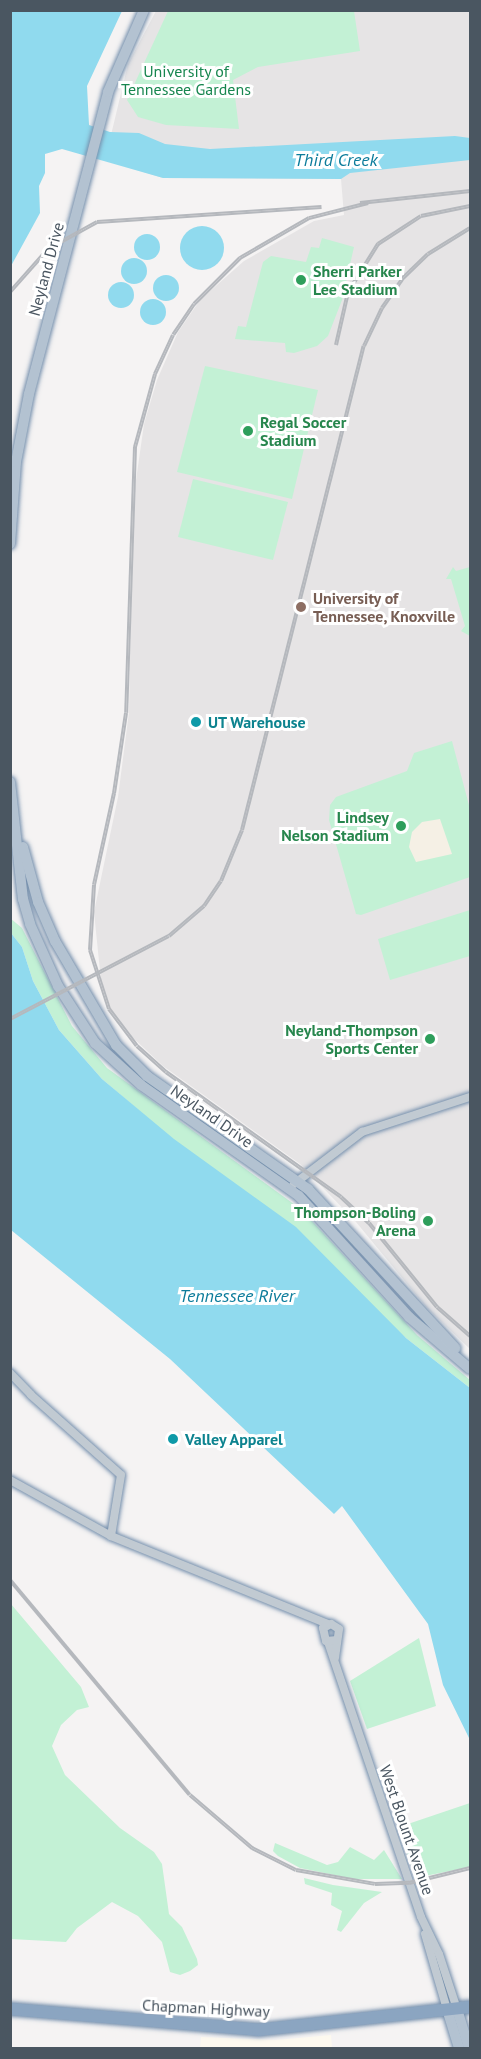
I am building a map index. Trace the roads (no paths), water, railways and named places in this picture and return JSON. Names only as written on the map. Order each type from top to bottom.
[{"type":"highway","name":"Chapman Highway","points":[[10,2009],[258,2030],[471,2007]]},
{"type":"main road","name":"Neyland Drive","points":[[10,544],[16,462],[29,394],[100,118],[116,70],[144,10]]},
{"type":"main road","name":"Neyland Drive","points":[[10,782],[19,838],[23,899],[35,938],[64,997],[91,1038],[131,1077],[293,1185],[409,1317],[471,1369]]},
{"type":"main road","name":"Neyland Drive","points":[[19,838],[38,902],[55,941],[117,1045],[147,1076],[293,1185],[471,1362]]},
{"type":"main road","points":[[452,2009],[459,2049]]},
{"type":"main road","points":[[452,2009],[469,2049]]},
{"type":"street","points":[[293,1185],[362,1132],[469,1096]]},
{"type":"street","points":[[10,1372],[121,1475],[111,1536]]},
{"type":"street","points":[[10,1480],[111,1536],[339,1629],[332,1641],[309,1617]]},
{"type":"street","points":[[322,1633],[328,1624]]},
{"type":"street","name":"West Blount Avenue","points":[[332,1641],[335,1658],[452,2009]]},
{"type":"water","name":"Third Creek","points":[[11,11],[122,11],[87,86],[89,125],[110,132],[139,133],[165,144],[210,149],[455,136],[470,138],[470,160],[350,173],[341,179],[163,178],[62,149],[45,154],[45,173],[39,186],[40,213],[11,266]]},
{"type":"water","points":[[202,226],[218,232],[224,248],[218,264],[202,270],[186,264],[180,248],[186,232]]},
{"type":"water","points":[[147,234],[156,238],[160,247],[156,256],[147,260],[138,256],[134,247],[138,238]]},
{"type":"water","points":[[134,258],[143,262],[147,271],[143,280],[134,284],[125,280],[121,271],[125,262]]},
{"type":"water","points":[[166,275],[175,279],[179,288],[175,297],[166,301],[157,297],[153,288],[157,279]]},
{"type":"water","points":[[121,282],[130,286],[134,295],[130,304],[121,308],[112,304],[108,295],[112,286]]},
{"type":"water","points":[[153,299],[162,303],[166,312],[162,321],[153,325],[144,321],[140,312],[144,303]]},
{"type":"water","name":"Tennessee River","points":[[11,933],[22,947],[33,981],[59,1030],[102,1079],[174,1139],[296,1227],[406,1338],[470,1388],[470,1740],[443,1685],[428,1624],[342,1506],[334,1514],[170,1359],[11,1230]]},
{"type":"railway","points":[[360,203],[470,191]]},
{"type":"railway","points":[[368,203],[309,218],[240,258],[194,304],[173,335],[155,374],[135,447],[126,713],[114,793],[94,885],[90,950],[109,1009],[137,1046],[166,1072],[341,1197],[369,1223],[437,1307],[470,1336]]},
{"type":"railway","points":[[336,345],[348,292],[378,244],[421,216],[470,206]]},
{"type":"railway","points":[[10,292],[48,249],[97,222],[321,207]]},
{"type":"railway","points":[[10,1019],[169,936],[204,906],[221,881],[242,830],[364,346],[382,308],[402,279],[428,254],[470,228]]},
{"type":"railway","points":[[10,1580],[190,1795],[252,1848],[296,1870],[375,1884],[409,1883],[470,1868]]},
{"type":"place","name":"Sherri Parker Lee Stadium","points":[[301,280]]},
{"type":"place","name":"Regal Soccer Stadium","points":[[248,431]]},
{"type":"place","name":"University of Tennessee, Knoxville","points":[[301,607]]},
{"type":"place","name":"UT Warehouse","points":[[196,722]]},
{"type":"place","name":"Lindsey Nelson Stadium","points":[[401,826]]},
{"type":"place","name":"Neyland-Thompson Sports Center","points":[[430,1039]]},
{"type":"place","name":"Thompson-Boling Arena","points":[[428,1221]]},
{"type":"place","name":"Valley Apparel","points":[[173,1439]]},
{"type":"park label","name":"University of Tennessee Gardens","points":[[186,80]]}]
